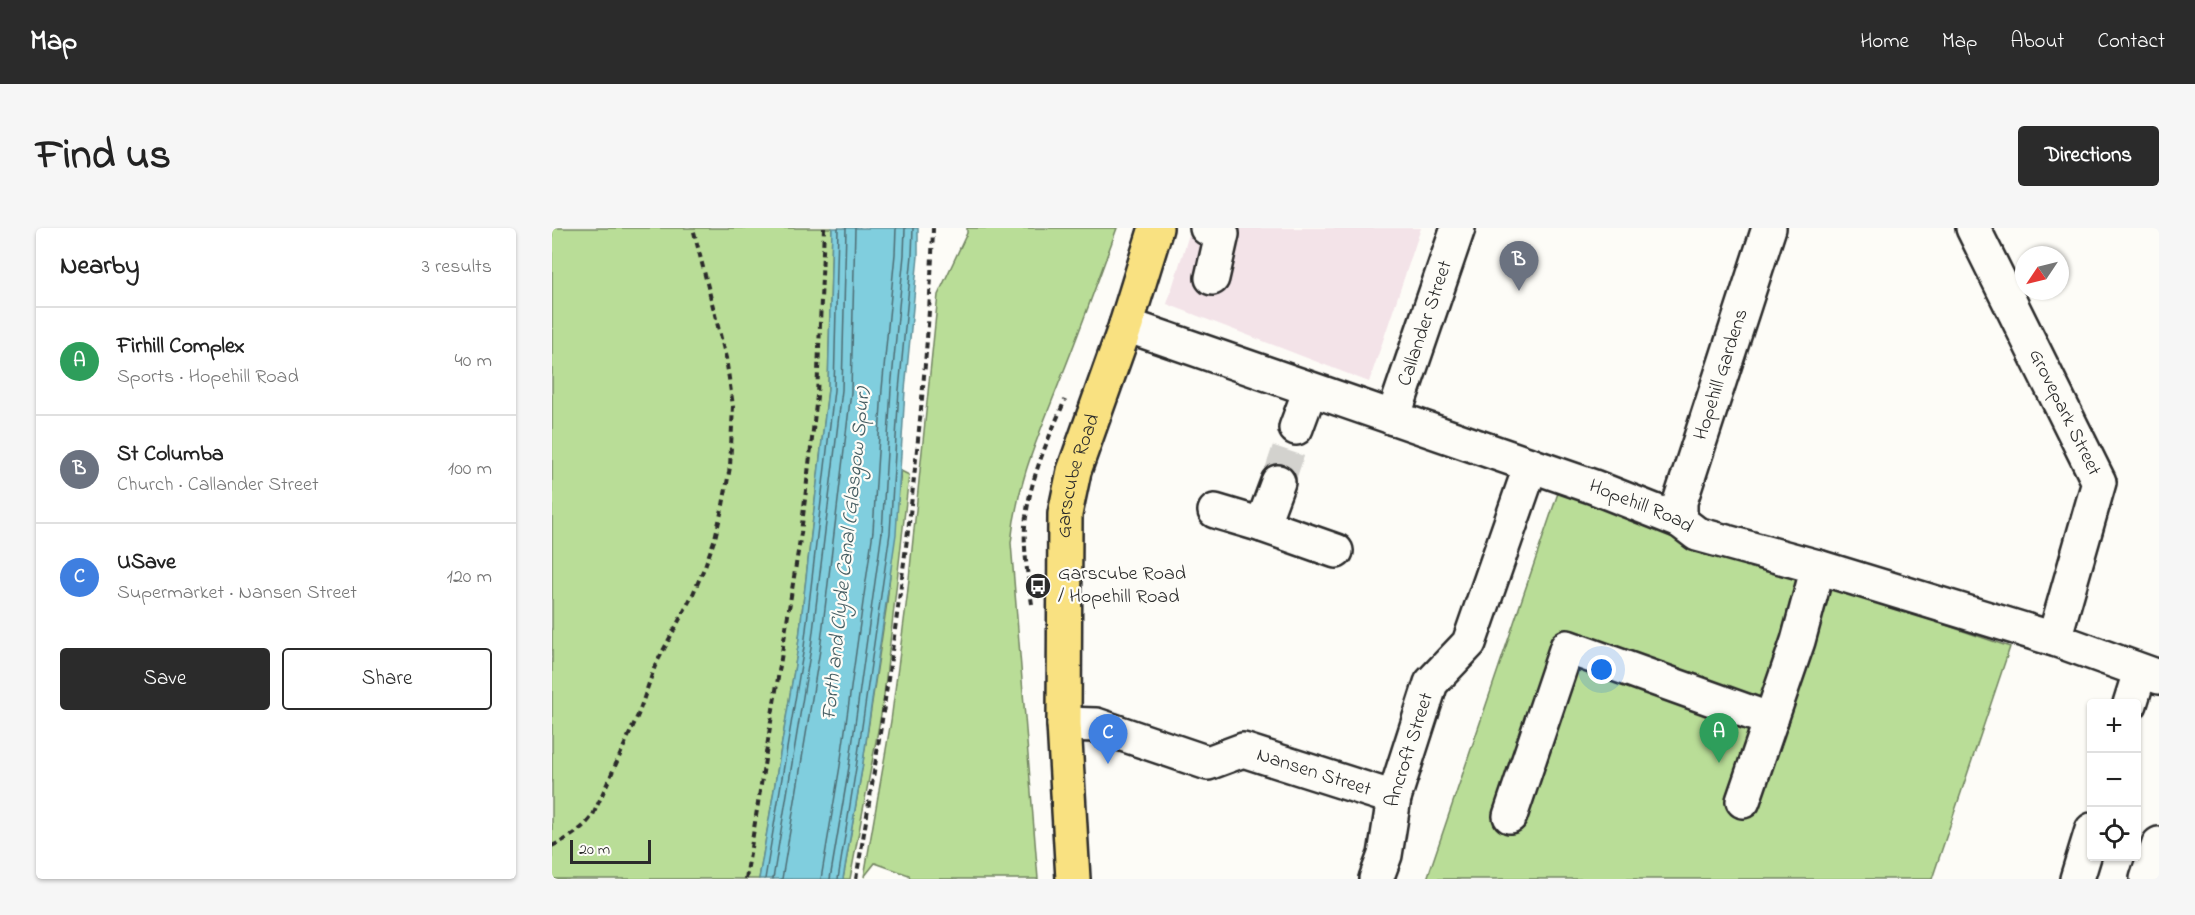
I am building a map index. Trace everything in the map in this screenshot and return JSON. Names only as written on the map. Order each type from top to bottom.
[{"type":"main road","name":"Garscube Road","points":[[1073,879],[1064,724],[1065,514],[1074,471],[1126,325],[1156,228]]},
{"type":"street","points":[[1207,228],[1222,234],[1212,278]]},
{"type":"street","name":"Callander Street","points":[[1393,418],[1458,228]]},
{"type":"street","name":"Grovepark Street","points":[[1973,228],[2099,482],[2054,639]]},
{"type":"street","name":"Hopehill Gardens","points":[[1680,521],[1680,502],[1761,231]]},
{"type":"street","name":"Hopehill Road","points":[[1126,325],[1594,487],[1680,521],[1697,534],[1818,567],[2054,639],[2149,674]]},
{"type":"street","points":[[1296,428],[1310,390]]},
{"type":"street","name":"Ancroft Street","points":[[1376,879],[1385,855],[1394,798],[1431,683],[1469,643],[1531,465]]},
{"type":"street","points":[[1263,525],[1278,483]]},
{"type":"street","points":[[1215,511],[1336,551]]},
{"type":"street","points":[[1743,801],[1798,640],[1818,567]]},
{"type":"street","points":[[1510,816],[1567,647],[1771,720]]},
{"type":"street","points":[[2133,699],[2149,674]]},
{"type":"street","name":"Nansen Street","points":[[1064,724],[1096,725],[1208,763],[1243,750],[1394,798]]},
{"type":"street","points":[[2077,879],[2087,844]]},
{"type":"street","points":[[2147,879],[2159,844]]},
{"type":"path","points":[[552,846],[585,826],[593,815],[638,714],[655,666],[705,566],[723,505],[730,467],[733,406],[726,358],[693,228]]},
{"type":"path","points":[[746,879],[801,533],[817,396],[824,228]]},
{"type":"path","points":[[856,879],[897,627],[921,420],[933,228]]},
{"type":"shaded area","points":[[1191,228],[1421,228],[1369,382],[1167,304]]},
{"type":"green space","points":[[552,228],[832,228],[828,389],[798,647],[759,879],[552,879]]},
{"type":"green space","points":[[967,228],[1117,228],[1030,459],[1018,499],[1011,543],[1038,879],[910,879],[909,875],[875,863],[864,877],[891,721],[907,598],[938,295],[967,233]]},
{"type":"green space","points":[[901,471],[909,475],[883,704],[850,879],[843,879],[887,603]]},
{"type":"green space","points":[[1558,493],[2010,647],[1932,879],[1427,879]]},
{"type":"water","name":"Forth and Clyde Canal (Glasgow Spur)","points":[[832,228],[918,228],[918,256],[905,390],[896,534],[862,769],[843,879],[759,879],[798,647],[828,389]]},
{"type":"tunnel","points":[[1278,482],[1296,428]]},
{"type":"place","name":"St Columba","points":[[1519,291]]},
{"type":"place","name":"Garscube Road / Hopehill Road","points":[[1038,586]]},
{"type":"place","name":"Firhill Complex","points":[[1719,763]]},
{"type":"place","name":"USave","points":[[1108,764]]}]
